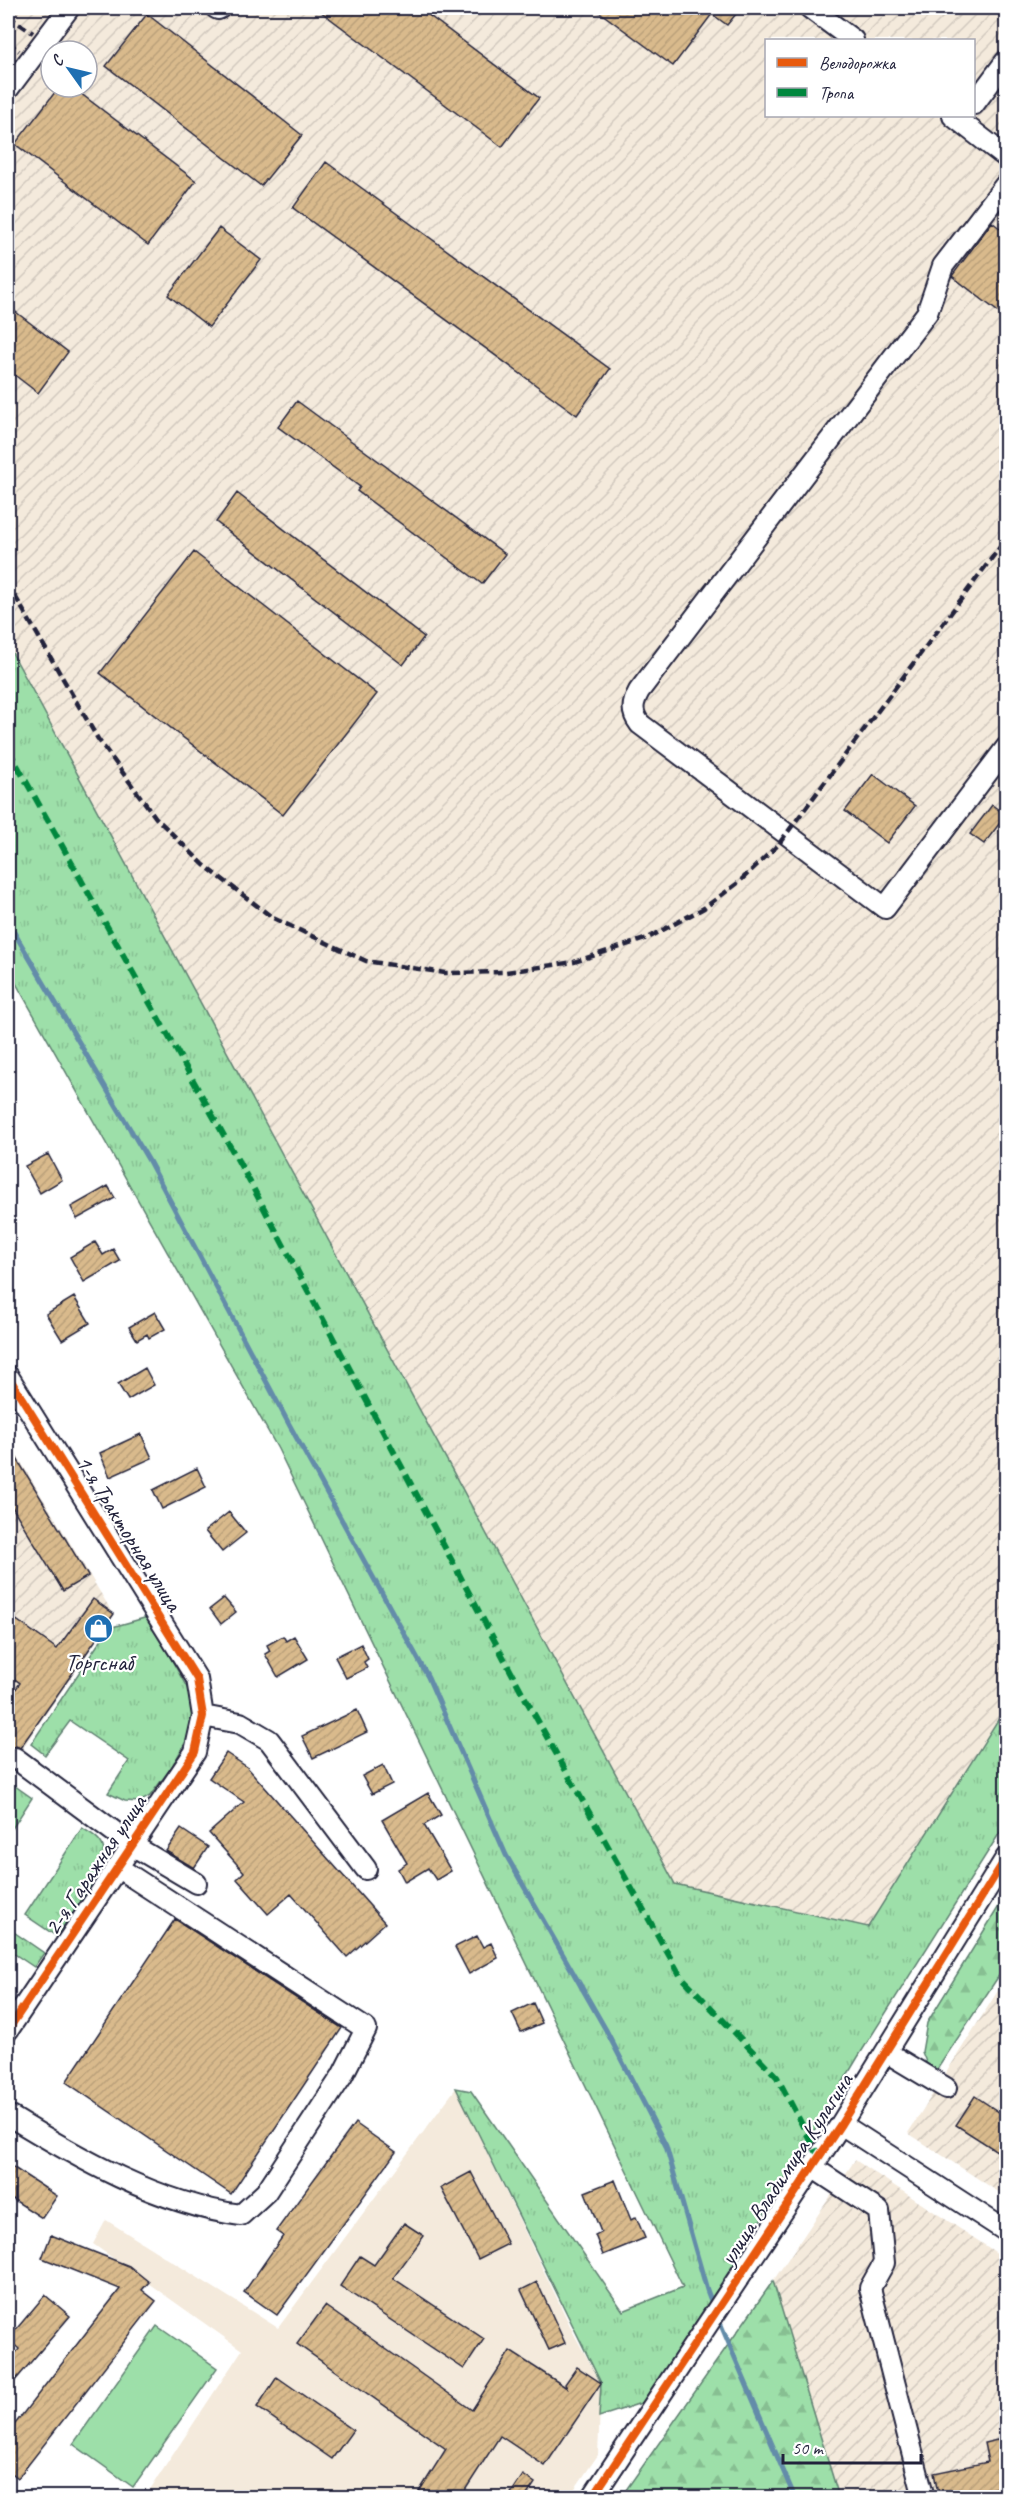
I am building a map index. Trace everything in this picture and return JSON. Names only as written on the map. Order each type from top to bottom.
[{"type":"street","points":[[8,89],[69,8]]},
{"type":"street","points":[[810,8],[852,39]]},
{"type":"street","points":[[975,103],[1006,61]]},
{"type":"street","points":[[959,117],[1006,157]]},
{"type":"street","points":[[1006,184],[943,266],[927,313],[639,691],[633,703],[633,715],[640,724],[885,908],[1006,748]]},
{"type":"street","name":"1-я Тракторная улица","points":[[8,1376],[197,1679],[203,1716]]},
{"type":"street","points":[[203,1716],[240,1723],[269,1740],[366,1869]]},
{"type":"street","name":"2-я Гаражная улица","points":[[8,2030],[195,1752],[203,1716]]},
{"type":"street","points":[[15,1758],[132,1845],[196,1883]]},
{"type":"street","name":"улица Владимира Кулагина","points":[[592,2498],[841,2124],[1006,1858]]},
{"type":"street","points":[[8,2115],[103,2168],[145,2187],[218,2212],[241,2215],[266,2192],[342,2076],[366,2029],[117,1867]]},
{"type":"street","points":[[886,2052],[946,2088]]},
{"type":"street","points":[[841,2124],[1006,2231]]},
{"type":"street","points":[[813,2167],[879,2211],[884,2263],[870,2288],[924,2498]]},
{"type":"shaded area","points":[[8,8],[1006,8],[1006,1707],[868,1927],[675,1884],[8,645]]},
{"type":"shaded area","points":[[8,1441],[114,1615],[8,1769]]},
{"type":"shaded area","points":[[1006,1978],[1006,2197],[908,2133]]},
{"type":"shaded area","points":[[456,2088],[575,2336],[601,2383],[598,2455],[569,2497],[145,2497],[242,2350],[93,2244],[106,2220],[278,2328]]},
{"type":"shaded area","points":[[855,2160],[1006,2259],[1006,2497],[839,2497],[773,2281]]},
{"type":"green space","points":[[8,645],[675,1884],[868,1927],[1006,1707],[1006,1823],[858,2057],[739,2256],[644,2402],[599,2417],[601,2383],[456,2088],[471,2091],[623,2311],[683,2287],[278,1449],[8,969]]},
{"type":"green space","points":[[148,1617],[191,1695],[193,1714],[191,1732],[173,1765],[150,1796],[140,1802],[125,1801],[108,1793],[129,1761],[70,1721],[45,1755],[31,1744],[109,1628]]},
{"type":"green space","points":[[8,1781],[32,1798],[8,1835]]},
{"type":"green space","points":[[82,1828],[100,1841],[104,1857],[95,1880],[56,1936],[25,1915]]},
{"type":"green space","points":[[1006,1895],[1006,1965],[936,2071],[928,2067],[922,2052],[927,2023]]},
{"type":"green space","points":[[8,1928],[44,1953],[34,1967],[10,1951],[8,1955]]},
{"type":"green space","points":[[773,2281],[839,2497],[621,2497]]},
{"type":"green space","points":[[157,2326],[217,2368],[133,2487],[73,2444]]},
{"type":"building","points":[[316,8],[419,8],[539,98],[502,147]]},
{"type":"building","points":[[594,8],[741,8],[727,25],[712,14],[673,66]]},
{"type":"building","points":[[147,14],[302,135],[261,186],[106,66]]},
{"type":"building","points":[[50,99],[88,99],[196,181],[148,245],[15,144]]},
{"type":"building","points":[[326,162],[610,369],[577,415],[293,208]]},
{"type":"building","points":[[992,222],[1006,233],[1006,318],[952,276]]},
{"type":"building","points":[[219,228],[261,260],[209,327],[168,295]]},
{"type":"building","points":[[8,306],[68,352],[38,393],[8,370]]},
{"type":"building","points":[[297,401],[505,554],[482,584],[357,491],[360,487],[278,427]]},
{"type":"building","points":[[237,493],[424,637],[403,665],[216,522]]},
{"type":"building","points":[[194,552],[377,694],[283,815],[100,673]]},
{"type":"building","points":[[873,774],[915,806],[887,843],[845,811]]},
{"type":"building","points":[[992,805],[1006,815],[984,844],[970,834]]},
{"type":"building","points":[[48,1154],[62,1180],[40,1193],[25,1166]]},
{"type":"building","points":[[108,1186],[115,1198],[77,1219],[71,1207]]},
{"type":"building","points":[[95,1242],[103,1255],[113,1249],[120,1261],[84,1282],[70,1257]]},
{"type":"building","points":[[74,1297],[90,1323],[62,1340],[46,1314]]},
{"type":"building","points":[[155,1312],[165,1329],[149,1338],[147,1334],[137,1340],[129,1327]]},
{"type":"building","points":[[145,1368],[154,1385],[128,1400],[118,1384]]},
{"type":"building","points":[[141,1434],[152,1458],[110,1477],[100,1453]]},
{"type":"building","points":[[8,1444],[88,1576],[63,1591],[8,1500]]},
{"type":"building","points":[[197,1468],[206,1487],[162,1509],[153,1490]]},
{"type":"building","points":[[229,1512],[246,1533],[222,1552],[205,1531]]},
{"type":"building","points":[[224,1598],[236,1612],[221,1624],[210,1609]]},
{"type":"building","points":[[93,1599],[114,1614],[20,1748],[16,1746],[8,1749],[8,1700],[20,1683],[8,1674],[8,1614],[57,1649]]},
{"type":"building","points":[[283,1636],[286,1641],[294,1636],[308,1659],[278,1677],[265,1654],[270,1651],[267,1645]]},
{"type":"building","points":[[361,1644],[368,1659],[364,1662],[367,1668],[346,1678],[335,1657]]},
{"type":"building","points":[[357,1710],[367,1732],[313,1758],[302,1736]]},
{"type":"building","points":[[226,1753],[247,1767],[385,1923],[347,1957],[291,1894],[268,1914],[237,1879],[244,1872],[209,1833],[244,1802],[209,1778]]},
{"type":"building","points":[[383,1765],[392,1784],[372,1794],[362,1776]]},
{"type":"building","points":[[428,1793],[441,1815],[424,1825],[451,1871],[436,1880],[428,1868],[405,1882],[398,1869],[407,1863],[382,1820]]},
{"type":"building","points":[[181,1829],[208,1847],[194,1868],[166,1851]]},
{"type":"building","points":[[175,1919],[342,2028],[231,2194],[66,2082]]},
{"type":"building","points":[[477,1936],[483,1947],[491,1943],[498,1958],[469,1974],[455,1947]]},
{"type":"building","points":[[533,2003],[542,2023],[521,2032],[512,2013]]},
{"type":"building","points":[[975,2096],[1006,2117],[1006,2157],[956,2125]]},
{"type":"building","points":[[355,2123],[396,2152],[277,2315],[244,2292],[283,2236],[276,2231]]},
{"type":"building","points":[[8,2164],[57,2196],[42,2218],[8,2196]]},
{"type":"building","points":[[471,2172],[508,2244],[478,2259],[441,2188]]},
{"type":"building","points":[[615,2180],[631,2220],[636,2217],[645,2238],[603,2255],[595,2235],[601,2232],[585,2192]]},
{"type":"building","points":[[404,2223],[424,2236],[393,2278],[484,2339],[464,2369],[340,2286],[360,2256],[374,2265]]},
{"type":"building","points":[[51,2235],[129,2266],[149,2282],[142,2290],[156,2301],[18,2478],[8,2470],[8,2433],[120,2289],[42,2258]]},
{"type":"building","points":[[537,2282],[565,2343],[549,2350],[521,2290]]},
{"type":"building","points":[[45,2295],[70,2316],[8,2389],[8,2362],[19,2349],[8,2339]]},
{"type":"building","points":[[325,2306],[472,2410],[510,2351],[567,2388],[565,2384],[577,2367],[601,2383],[545,2466],[500,2436],[460,2498],[415,2498],[446,2449],[297,2344]]},
{"type":"building","points":[[277,2377],[353,2430],[332,2459],[257,2407]]},
{"type":"building","points":[[1006,2438],[1006,2486],[939,2498],[934,2473],[988,2462],[984,2443]]},
{"type":"building","points":[[523,2475],[535,2483],[525,2498],[508,2498]]},
{"type":"waterway","points":[[8,922],[149,1161],[290,1426],[428,1677],[506,1855],[606,2030],[666,2146],[713,2306]]},
{"type":"waterway","points":[[718,2318],[795,2498]]},
{"type":"railway","points":[[8,16],[33,33]]},
{"type":"railway","points":[[8,42],[19,51]]},
{"type":"railway","points":[[8,584],[98,739],[156,818],[204,865],[273,918],[366,961],[445,973],[506,972],[574,962],[648,938],[704,908],[738,883],[778,845],[1006,539]]},
{"type":"marked path","points":[[8,749],[251,1184],[524,1696],[680,1975],[777,2077],[819,2157]]},
{"type":"cycle path","points":[[8,1376],[197,1679],[203,1716],[195,1752],[8,2030]]},
{"type":"cycle path","points":[[592,2498],[841,2124],[1006,1858]]},
{"type":"place","name":"Торгснаб","points":[[99,1629]]}]
